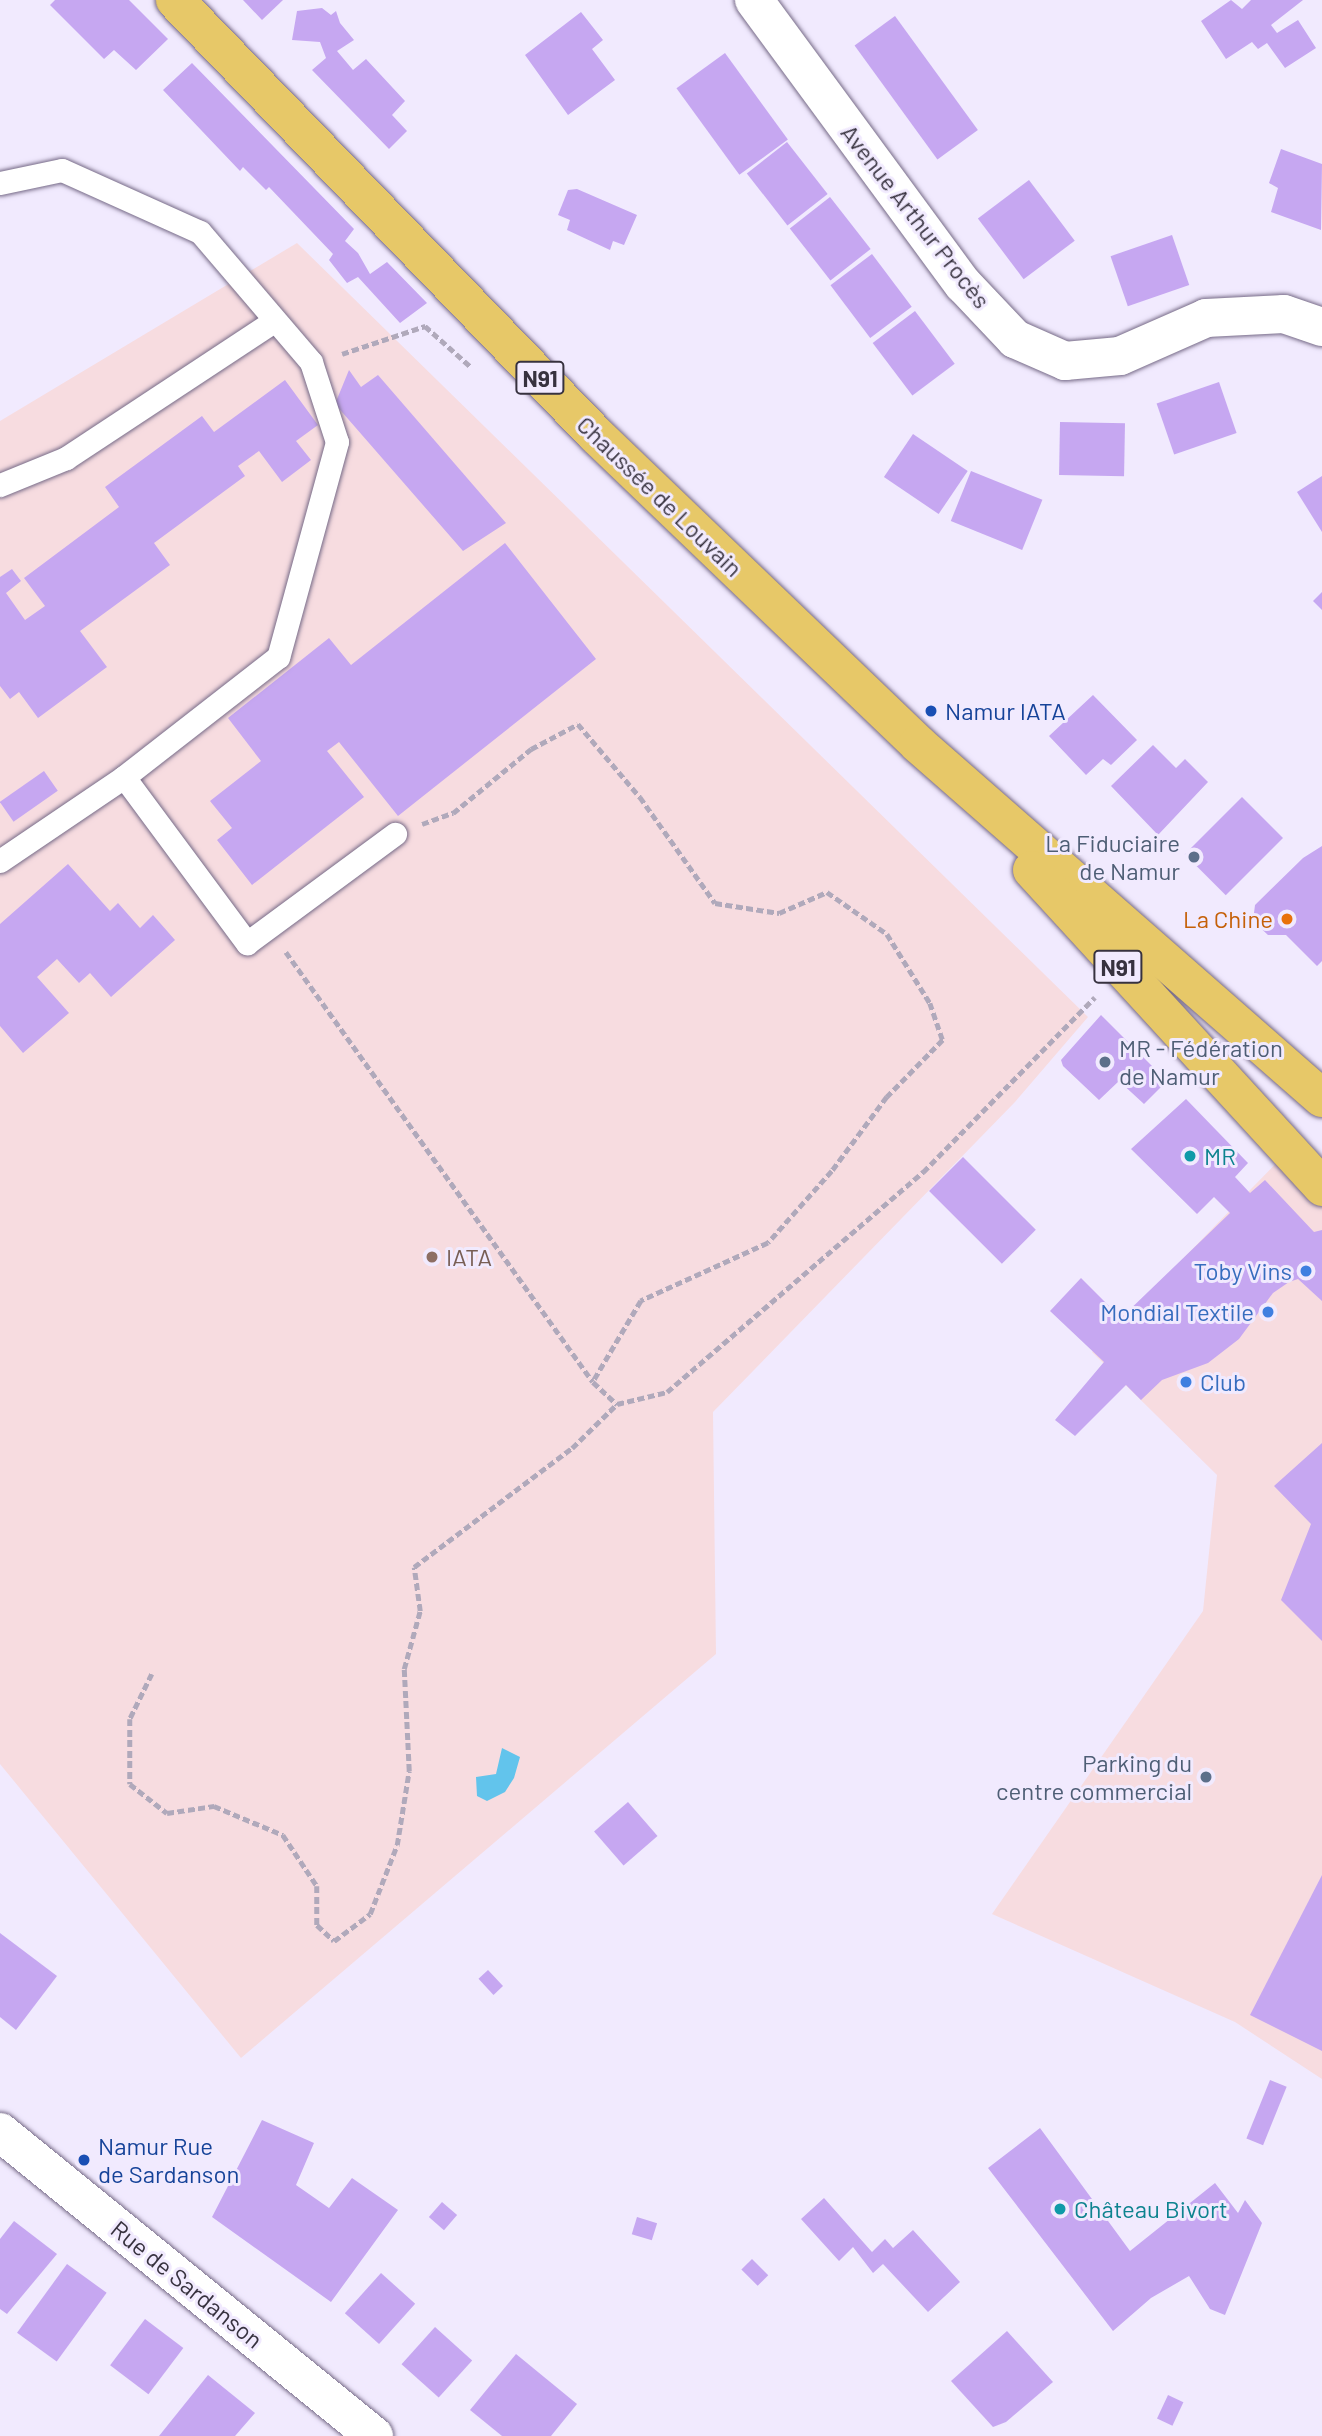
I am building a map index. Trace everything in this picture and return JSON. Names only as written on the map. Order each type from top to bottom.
[{"type":"main road","name":"Chaussée de Louvain","points":[[175,0],[596,435],[918,744],[1322,1098]]},
{"type":"main road","name":"Chaussée de Louvain","points":[[918,744],[1122,972],[1322,1187]]},
{"type":"street","name":"Avenue Arthur Procès","points":[[754,0],[963,284],[1015,339],[1065,361],[1120,356],[1206,318],[1284,314],[1322,327]]},
{"type":"street","name":"Rue de Sardanson","points":[[0,2132],[374,2436]]},
{"type":"lane","points":[[0,183],[62,170],[200,233],[311,362],[337,442],[278,657],[124,777],[0,861]]},
{"type":"lane","points":[[0,485],[66,458],[274,321]]},
{"type":"lane","points":[[124,777],[247,943],[395,834]]},
{"type":"path","points":[[311,362],[373,347],[425,326]]},
{"type":"path","points":[[395,834],[453,813],[531,749],[578,724],[640,797],[715,903],[779,913],[827,892],[887,934],[930,1003],[943,1040],[887,1097],[832,1171],[768,1243],[641,1301],[593,1382]]},
{"type":"path","points":[[247,943],[286,952],[593,1382],[617,1404]]},
{"type":"path","points":[[152,1674],[130,1719],[130,1784],[167,1814],[214,1806],[283,1835],[317,1886],[317,1925],[334,1941],[370,1914],[397,1844],[409,1771],[404,1669],[420,1611],[414,1567],[572,1448],[617,1404],[667,1392],[923,1172],[1122,972]]},
{"type":"shaded area","name":"IATA","points":[[297,243],[1088,1017],[1015,1102],[713,1412],[716,1654],[241,2058],[0,1764],[0,421]]},
{"type":"shaded area","points":[[1288,1151],[1322,1188],[1322,2079],[1235,2022],[992,1914],[1203,1611],[1217,1475],[1092,1352]]},
{"type":"water","points":[[502,1748],[520,1757],[514,1778],[505,1792],[487,1801],[477,1796],[476,1777],[496,1774]]},
{"type":"building","points":[[55,0],[129,0],[168,39],[136,70],[114,50],[104,59],[50,5]]},
{"type":"building","points":[[243,0],[283,0],[262,20]]},
{"type":"building","points":[[1231,0],[1242,9],[1251,0],[1303,0],[1271,25],[1277,33],[1298,20],[1316,48],[1285,68],[1267,43],[1258,49],[1252,42],[1226,59],[1201,21]]},
{"type":"building","points":[[322,8],[331,15],[336,11],[340,23],[354,40],[337,51],[353,70],[366,59],[405,101],[392,115],[407,131],[389,149],[312,70],[326,58],[320,42],[292,40],[297,11]]},
{"type":"building","points":[[581,12],[603,40],[592,49],[615,80],[568,115],[525,55]]},
{"type":"building","points":[[895,16],[978,130],[937,159],[855,45]]},
{"type":"building","points":[[725,53],[788,140],[739,175],[676,88]]},
{"type":"building","points":[[192,63],[354,229],[345,241],[358,253],[370,274],[387,262],[427,303],[400,323],[358,277],[347,283],[329,260],[333,254],[269,187],[266,190],[243,167],[240,171],[163,90]]},
{"type":"building","points":[[787,142],[828,194],[787,225],[747,173]]},
{"type":"building","points":[[1281,149],[1322,164],[1321,230],[1271,212],[1278,188],[1269,183]]},
{"type":"building","points":[[1029,180],[1075,241],[1024,279],[978,219]]},
{"type":"building","points":[[577,189],[637,215],[624,245],[613,241],[610,250],[567,230],[570,220],[558,215],[568,190]]},
{"type":"building","points":[[830,197],[871,249],[830,280],[790,228]]},
{"type":"building","points":[[1172,235],[1189,285],[1128,306],[1111,256]]},
{"type":"building","points":[[872,254],[912,307],[870,338],[830,285]]},
{"type":"building","points":[[915,311],[955,364],[912,396],[873,343]]},
{"type":"building","points":[[349,370],[361,387],[378,375],[506,523],[463,551],[335,404]]},
{"type":"building","points":[[285,380],[318,425],[296,441],[311,460],[282,482],[259,451],[238,466],[245,476],[154,543],[170,565],[80,631],[107,667],[38,718],[19,692],[10,699],[0,686],[0,577],[12,569],[21,581],[6,593],[25,620],[45,606],[24,578],[119,507],[105,487],[202,416],[214,432]]},
{"type":"building","points":[[1219,382],[1237,433],[1174,455],[1157,403]]},
{"type":"building","points":[[1060,422],[1125,423],[1124,476],[1059,475]]},
{"type":"building","points":[[913,434],[968,471],[939,514],[884,477]]},
{"type":"building","points":[[971,471],[1042,500],[1022,550],[951,521]]},
{"type":"building","points":[[1322,476],[1322,532],[1297,492]]},
{"type":"building","points":[[505,543],[596,659],[398,816],[339,742],[327,751],[364,797],[252,885],[217,840],[232,828],[210,801],[261,761],[228,718],[329,638],[351,665]]},
{"type":"building","points":[[1322,592],[1322,610],[1313,601]]},
{"type":"building","points":[[1093,695],[1137,740],[1111,765],[1103,759],[1086,775],[1049,736]]},
{"type":"building","points":[[1153,745],[1176,768],[1185,759],[1208,782],[1158,835],[1111,786]]},
{"type":"building","points":[[44,771],[58,791],[14,822],[0,802]]},
{"type":"building","points":[[1242,797],[1283,838],[1226,895],[1185,854]]},
{"type":"building","points":[[1322,846],[1322,961],[1317,966],[1286,935],[1268,935],[1253,921],[1255,905],[1303,858]]},
{"type":"building","points":[[68,864],[110,911],[118,903],[140,928],[153,915],[175,940],[111,997],[90,973],[79,983],[57,959],[37,977],[69,1013],[23,1053],[0,1026],[0,924]]},
{"type":"building","name":"MR - Fédération de Namur","points":[[1101,1015],[1167,1081],[1144,1104],[1119,1081],[1099,1100],[1063,1066],[1061,1060]]},
{"type":"building","points":[[1186,1099],[1248,1163],[1235,1177],[1250,1193],[1265,1180],[1314,1232],[1322,1230],[1322,1301],[1298,1279],[1289,1282],[1273,1293],[1239,1339],[1208,1363],[1162,1380],[1141,1400],[1126,1385],[1075,1436],[1055,1420],[1104,1362],[1050,1311],[1081,1278],[1121,1318],[1230,1213],[1214,1197],[1197,1214],[1131,1149]]},
{"type":"building","points":[[963,1157],[1036,1230],[1002,1264],[929,1191]]},
{"type":"building","points":[[1322,1443],[1322,1641],[1281,1600],[1311,1524],[1274,1486]]},
{"type":"building","points":[[628,1802],[658,1836],[624,1865],[594,1832]]},
{"type":"building","points":[[1322,1875],[1322,2051],[1250,2015]]},
{"type":"building","points":[[0,1933],[57,1976],[16,2030],[0,2017]]},
{"type":"building","points":[[488,1970],[503,1986],[493,1995],[478,1979]]},
{"type":"building","points":[[1270,2080],[1287,2087],[1263,2145],[1246,2138]]},
{"type":"building","points":[[262,2120],[314,2143],[296,2185],[329,2208],[352,2178],[398,2210],[331,2302],[212,2217]]},
{"type":"building","points":[[1040,2128],[1130,2251],[1215,2183],[1238,2213],[1245,2200],[1262,2223],[1225,2315],[1210,2309],[1189,2276],[1151,2298],[1113,2331],[988,2168]]},
{"type":"building","points":[[824,2198],[872,2252],[885,2239],[893,2248],[913,2230],[960,2282],[928,2312],[883,2264],[873,2273],[853,2247],[839,2261],[801,2219]]},
{"type":"building","points":[[442,2202],[457,2215],[444,2230],[429,2217]]},
{"type":"building","points":[[637,2217],[657,2223],[652,2240],[632,2234]]},
{"type":"building","points":[[14,2221],[57,2254],[7,2314],[0,2309],[0,2239]]},
{"type":"building","points":[[752,2259],[768,2275],[758,2286],[741,2270]]},
{"type":"building","points":[[67,2264],[107,2293],[57,2362],[17,2333]]},
{"type":"building","points":[[381,2273],[415,2304],[379,2344],[345,2313]]},
{"type":"building","points":[[145,2319],[183,2348],[148,2394],[110,2365]]},
{"type":"building","points":[[435,2327],[472,2360],[439,2398],[402,2364]]},
{"type":"building","points":[[1007,2331],[1053,2382],[1006,2422],[993,2427],[951,2381]]},
{"type":"building","points":[[516,2354],[577,2404],[551,2436],[502,2436],[470,2410]]},
{"type":"building","points":[[208,2375],[255,2413],[235,2436],[159,2436]]},
{"type":"building","points":[[1168,2395],[1183,2402],[1172,2426],[1157,2419]]},
{"type":"place","name":"Namur IATA","points":[[931,711]]},
{"type":"place","name":"La Fiduciaire de Namur","points":[[1194,857]]},
{"type":"place","name":"La Chine","points":[[1287,919]]},
{"type":"place","name":"MR - Fédération de Namur","points":[[1105,1062]]},
{"type":"place","name":"MR","points":[[1190,1156]]},
{"type":"place","name":"IATA","points":[[432,1257]]},
{"type":"place","name":"Toby Vins","points":[[1306,1271]]},
{"type":"place","name":"Mondial Textile","points":[[1268,1312]]},
{"type":"place","name":"Club","points":[[1186,1382]]},
{"type":"place","name":"Parking du centre commercial","points":[[1206,1777]]},
{"type":"place","name":"Namur Rue de Sardanson","points":[[84,2160]]},
{"type":"place","name":"Château Bivort","points":[[1060,2209]]}]
